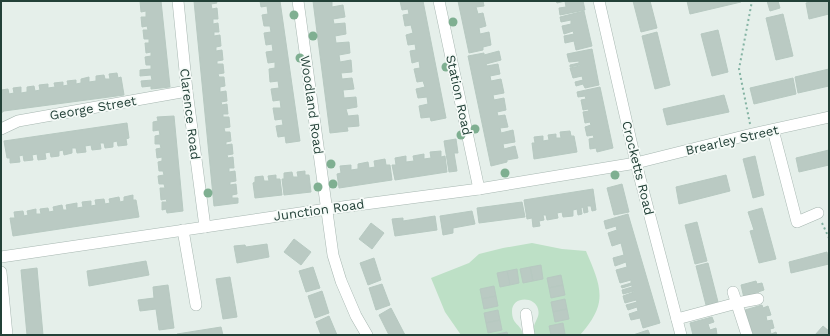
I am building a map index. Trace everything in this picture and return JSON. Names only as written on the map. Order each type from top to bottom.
[{"type":"street","name":"Clarence Road","points":[[178,1],[187,91],[205,227]]},
{"type":"street","name":"Woodland Road","points":[[298,1],[334,255],[341,281],[356,316],[367,335]]},
{"type":"street","name":"Station Road","points":[[439,1],[479,189]]},
{"type":"street","name":"Crocketts Road","points":[[599,1],[636,163],[681,335]]},
{"type":"street","name":"George Street","points":[[1,130],[18,121],[187,91]]},
{"type":"street","name":"Brearley Street","points":[[636,163],[752,134],[829,117]]},
{"type":"street","points":[[773,130],[797,222],[818,213]]},
{"type":"street","name":"Junction Road","points":[[1,257],[327,208],[479,189],[636,163]]},
{"type":"street","points":[[183,230],[196,305]]},
{"type":"street","points":[[1,272],[7,335]]},
{"type":"street","points":[[733,292],[747,335]]},
{"type":"street","points":[[677,319],[758,298]]},
{"type":"street","points":[[526,314],[529,335]]},
{"type":"path","points":[[752,1],[739,69],[752,134]]},
{"type":"path","points":[[818,213],[829,238]]},
{"type":"green space","points":[[532,243],[562,249],[586,251],[598,282],[600,296],[596,311],[586,328],[580,335],[535,335],[534,327],[538,316],[538,309],[533,302],[528,300],[519,300],[513,306],[512,316],[523,335],[461,335],[445,312],[431,278],[469,263],[479,254]]},
{"type":"building","points":[[140,1],[161,1],[170,87],[151,89],[151,86],[142,87],[141,81],[152,80],[151,75],[140,76],[140,70],[151,69],[151,65],[146,65],[145,57],[151,56],[151,52],[146,53],[145,43],[149,43],[149,39],[144,39],[143,30],[148,30],[147,26],[142,27],[141,17],[146,17],[146,11],[141,12]]},
{"type":"building","points":[[194,1],[216,1],[217,3],[211,4],[212,9],[217,8],[218,19],[213,19],[213,24],[218,23],[219,32],[214,32],[214,36],[220,35],[221,46],[216,47],[216,51],[222,50],[223,60],[217,61],[217,64],[223,64],[224,73],[218,74],[219,77],[224,77],[225,86],[220,87],[220,92],[226,91],[227,101],[221,102],[222,105],[227,104],[228,114],[223,114],[223,117],[229,117],[230,127],[224,128],[225,132],[230,132],[231,141],[226,142],[226,145],[232,144],[233,154],[227,155],[228,158],[233,157],[234,168],[229,168],[229,172],[235,171],[236,181],[230,182],[230,185],[236,184],[237,194],[232,195],[232,198],[238,198],[238,203],[214,206]]},
{"type":"building","points":[[260,1],[280,1],[300,141],[286,143],[285,136],[278,137],[276,126],[283,125],[282,119],[275,120],[273,108],[281,108],[280,100],[273,101],[271,89],[279,88],[278,81],[270,82],[269,69],[275,68],[275,62],[268,63],[266,52],[273,51],[272,44],[266,45],[264,33],[271,32],[270,26],[264,26],[262,15],[268,14],[267,6],[261,7]]},
{"type":"building","points":[[313,1],[332,1],[332,7],[343,5],[345,17],[333,19],[334,24],[345,23],[346,34],[335,36],[336,43],[349,42],[350,53],[339,55],[340,62],[351,60],[352,72],[341,73],[342,79],[352,78],[354,89],[343,90],[344,98],[356,97],[357,107],[346,109],[348,116],[358,115],[359,126],[347,127],[348,131],[330,133]]},
{"type":"building","points":[[400,1],[423,1],[446,118],[431,121],[430,117],[421,118],[419,106],[428,104],[427,97],[418,98],[416,89],[425,87],[423,81],[417,82],[414,69],[420,68],[419,61],[412,63],[410,51],[416,50],[415,44],[408,45],[406,35],[413,33],[411,25],[405,26],[403,15],[409,14],[408,9],[402,10]]},
{"type":"building","points":[[458,1],[483,1],[484,6],[476,7],[478,14],[483,13],[486,26],[479,28],[480,34],[489,32],[491,45],[483,47],[483,50],[469,53]]},
{"type":"building","points":[[565,1],[583,1],[585,10],[560,15],[559,8],[566,7]]},
{"type":"building","points":[[633,1],[650,1],[657,28],[641,32]]},
{"type":"building","points":[[687,1],[741,1],[741,2],[690,14]]},
{"type":"building","points":[[767,1],[778,1],[780,8],[770,11]]},
{"type":"building","points":[[815,1],[829,1],[829,14],[809,19],[806,3]]},
{"type":"building","points":[[584,11],[592,46],[576,50],[574,41],[565,43],[564,36],[574,34],[573,31],[564,34],[562,26],[571,24],[571,20],[561,22],[560,17]]},
{"type":"building","points":[[783,14],[793,56],[776,60],[766,18]]},
{"type":"building","points":[[718,30],[728,72],[712,76],[701,34]]},
{"type":"building","points":[[657,32],[670,85],[655,89],[642,36]]},
{"type":"building","points":[[592,49],[599,85],[585,88],[583,84],[576,86],[575,82],[583,80],[582,76],[573,78],[570,68],[580,65],[570,67],[570,65],[579,63],[579,61],[569,62],[567,54]]},
{"type":"building","points":[[499,51],[501,60],[486,64],[487,66],[498,64],[500,74],[490,76],[491,81],[501,79],[504,93],[493,95],[494,100],[504,98],[506,110],[497,112],[498,116],[505,115],[508,127],[500,128],[501,133],[513,130],[515,142],[503,144],[504,149],[515,146],[518,158],[507,160],[507,162],[491,166],[468,56],[484,53],[484,55]]},
{"type":"building","points":[[829,69],[829,86],[798,93],[795,77]]},
{"type":"building","points":[[117,73],[118,78],[121,77],[124,95],[4,111],[1,113],[1,90],[8,89],[9,94],[14,93],[13,88],[21,87],[21,93],[27,92],[27,87],[34,86],[35,91],[40,90],[39,85],[48,84],[48,88],[55,87],[54,83],[63,82],[63,86],[68,85],[67,81],[76,80],[76,84],[81,83],[81,79],[89,77],[89,82],[96,81],[96,76],[104,75],[105,79],[110,79],[109,74]]},
{"type":"building","points":[[793,78],[796,94],[754,104],[750,88]]},
{"type":"building","points":[[600,87],[613,148],[597,152],[596,148],[590,149],[589,139],[594,138],[593,135],[587,136],[585,127],[591,125],[590,122],[585,123],[583,112],[589,111],[588,109],[583,110],[581,100],[586,99],[585,96],[578,97],[577,92]]},
{"type":"building","points":[[724,95],[729,112],[667,125],[663,109]]},
{"type":"building","points":[[174,116],[183,211],[167,213],[166,209],[162,210],[162,202],[167,202],[166,199],[161,200],[160,188],[165,188],[164,184],[159,184],[158,176],[164,175],[163,171],[159,171],[158,162],[162,161],[162,157],[157,158],[156,149],[161,148],[160,144],[155,144],[155,136],[160,135],[159,130],[153,131],[153,122],[158,121],[157,117]]},
{"type":"building","points":[[127,123],[129,138],[126,139],[127,145],[118,146],[117,141],[113,142],[113,147],[105,148],[104,143],[100,143],[101,149],[92,150],[91,145],[85,146],[86,152],[77,153],[76,148],[72,148],[72,153],[64,155],[63,150],[59,151],[59,156],[51,157],[50,152],[45,153],[46,159],[38,160],[37,154],[32,155],[33,160],[24,161],[23,155],[19,156],[20,162],[10,163],[10,158],[7,158],[4,141]]},
{"type":"building","points":[[570,131],[571,136],[574,136],[577,152],[534,159],[532,143],[535,143],[534,137],[543,136],[543,141],[549,140],[548,135],[556,134],[556,138],[561,138],[560,132]]},
{"type":"building","points":[[456,139],[458,153],[454,153],[457,171],[449,172],[444,141]]},
{"type":"building","points":[[829,150],[829,165],[799,172],[796,158]]},
{"type":"building","points":[[441,151],[441,157],[445,156],[447,172],[395,180],[392,165],[396,165],[395,158],[406,156],[406,162],[414,161],[413,156],[424,154],[424,159],[431,158],[430,152]]},
{"type":"building","points":[[755,156],[764,195],[753,198],[743,159]]},
{"type":"building","points":[[385,159],[386,165],[390,165],[392,180],[339,188],[337,174],[341,173],[340,166],[351,165],[351,170],[358,169],[358,164],[368,162],[369,168],[375,167],[374,161]]},
{"type":"building","points":[[305,171],[305,175],[309,175],[311,192],[284,195],[282,179],[284,179],[284,173],[292,172],[293,177],[298,177],[297,172]]},
{"type":"building","points":[[276,175],[276,179],[280,179],[282,195],[255,198],[253,183],[255,182],[255,177],[263,176],[264,181],[269,181],[268,176]]},
{"type":"building","points":[[726,175],[730,191],[679,204],[676,187]]},
{"type":"building","points":[[622,184],[629,212],[614,215],[607,188]]},
{"type":"building","points":[[593,189],[596,210],[592,211],[591,206],[587,206],[588,212],[584,213],[583,207],[581,208],[582,214],[578,215],[577,209],[573,210],[573,216],[563,217],[562,212],[557,213],[558,218],[547,220],[546,215],[543,215],[544,220],[539,221],[540,226],[533,227],[532,218],[527,219],[524,200]]},
{"type":"building","points":[[133,195],[133,200],[136,200],[139,217],[13,236],[10,218],[15,218],[14,212],[23,211],[24,216],[28,215],[27,211],[36,209],[36,214],[41,214],[40,209],[48,208],[49,212],[54,211],[53,207],[62,205],[63,210],[67,210],[66,205],[77,203],[77,208],[83,207],[82,202],[91,201],[91,206],[96,205],[95,200],[104,199],[105,204],[110,203],[109,199],[119,197],[120,202],[124,201],[124,197]]},
{"type":"building","points":[[522,202],[525,217],[479,223],[477,208]]},
{"type":"building","points":[[762,208],[776,259],[759,263],[750,231],[754,230],[748,212]]},
{"type":"building","points":[[472,211],[475,224],[453,228],[453,233],[443,235],[440,216]]},
{"type":"building","points":[[628,214],[660,323],[643,328],[640,318],[631,320],[629,314],[638,311],[637,307],[628,310],[626,305],[637,302],[636,300],[625,303],[623,296],[634,292],[623,294],[622,290],[632,287],[632,285],[622,288],[621,286],[631,283],[631,280],[620,283],[616,270],[627,267],[626,262],[615,266],[613,258],[624,255],[621,243],[612,246],[608,233],[617,230],[616,226],[606,229],[604,221]]},
{"type":"building","points":[[435,216],[437,230],[395,236],[392,219],[403,218],[403,221]]},
{"type":"building","points":[[697,222],[707,261],[695,264],[685,225]]},
{"type":"building","points":[[371,223],[384,233],[372,249],[359,239]]},
{"type":"building","points":[[294,239],[311,252],[301,265],[284,252]]},
{"type":"building","points":[[267,244],[269,257],[237,263],[234,246],[245,245],[246,247]]},
{"type":"building","points":[[827,252],[829,264],[791,273],[789,262]]},
{"type":"building","points":[[374,258],[381,280],[368,285],[360,263]]},
{"type":"building","points":[[146,261],[149,275],[89,286],[87,271]]},
{"type":"building","points":[[708,263],[718,302],[706,305],[696,266]]},
{"type":"building","points":[[541,265],[543,279],[533,281],[530,267]]},
{"type":"building","points":[[313,267],[320,288],[306,292],[299,271]]},
{"type":"building","points":[[530,267],[533,281],[523,283],[520,269]]},
{"type":"building","points":[[37,268],[43,335],[27,335],[21,270]]},
{"type":"building","points":[[517,269],[519,283],[510,285],[507,271]]},
{"type":"building","points":[[507,271],[510,285],[500,287],[497,273]]},
{"type":"building","points":[[561,275],[563,285],[549,288],[547,278]]},
{"type":"building","points":[[230,277],[237,317],[223,319],[216,279]]},
{"type":"building","points":[[756,281],[757,284],[762,283],[764,290],[758,292],[759,294],[744,298],[741,285]]},
{"type":"building","points":[[382,284],[390,305],[376,310],[369,288]]},
{"type":"building","points":[[168,285],[174,328],[159,330],[156,309],[140,311],[138,300],[154,298],[153,287]]},
{"type":"building","points":[[563,285],[565,295],[551,298],[549,288]]},
{"type":"building","points":[[494,286],[496,296],[482,299],[480,289]]},
{"type":"building","points":[[322,291],[329,313],[315,318],[308,296]]},
{"type":"building","points":[[496,296],[498,306],[484,309],[482,299]]},
{"type":"building","points":[[565,299],[567,309],[553,312],[551,302]]},
{"type":"building","points":[[762,305],[763,308],[768,306],[771,315],[766,316],[767,321],[772,320],[774,328],[770,329],[771,334],[776,332],[777,335],[753,335],[745,310]]},
{"type":"building","points":[[391,308],[405,335],[389,335],[379,315]]},
{"type":"building","points":[[567,309],[569,319],[555,322],[553,312]]},
{"type":"building","points":[[498,310],[500,320],[486,323],[484,313]]},
{"type":"building","points":[[329,316],[337,335],[321,335],[316,322]]},
{"type":"building","points":[[712,317],[714,322],[708,324],[710,330],[716,328],[717,335],[693,335],[690,323]]},
{"type":"building","points":[[500,320],[502,330],[488,333],[486,323]]},
{"type":"building","points":[[563,323],[565,334],[551,335],[549,326]]},
{"type":"building","points":[[823,326],[829,331],[829,335],[815,335]]},
{"type":"building","points":[[221,327],[223,335],[177,335],[177,334]]},
{"type":"building","points":[[648,330],[650,335],[633,335]]},
{"type":"building","points":[[507,332],[508,335],[493,335]]}]
